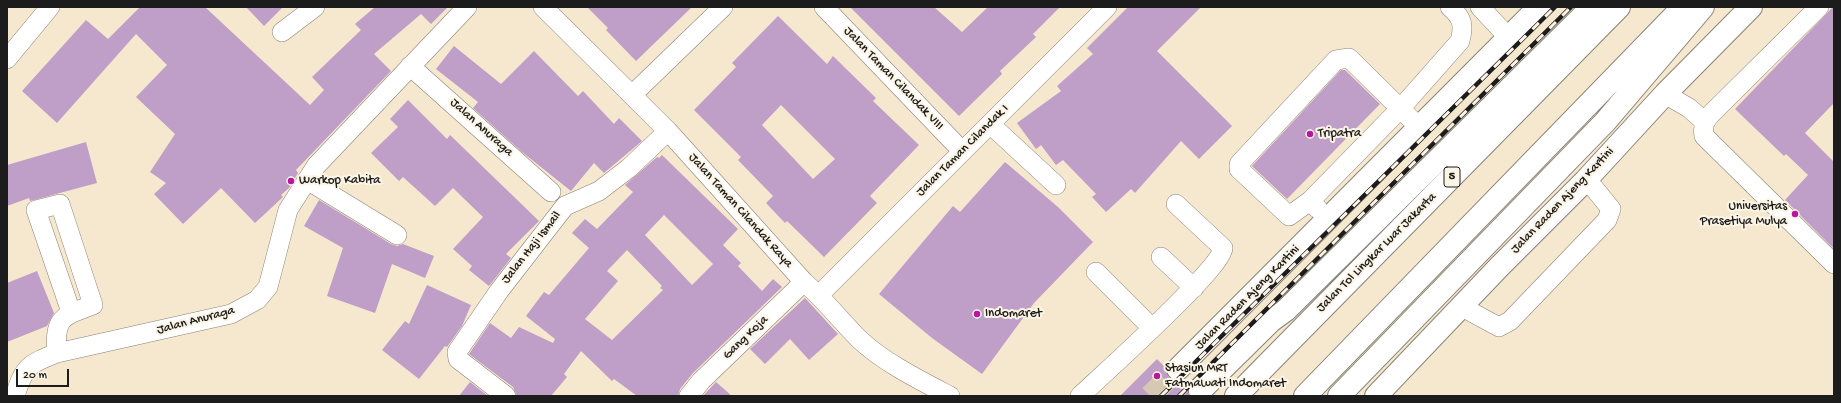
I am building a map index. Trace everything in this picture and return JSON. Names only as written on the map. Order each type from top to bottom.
[{"type":"highway","name":"Jalan Raden Ajeng Kartini","points":[[1178,369],[1539,7]]},
{"type":"highway","points":[[1202,393],[1276,324],[1286,310],[1592,7]]},
{"type":"highway","name":"Jalan Tol Lingkar Luar Jakarta","points":[[1236,396],[1619,7]]},
{"type":"highway","points":[[1304,396],[1683,7]]},
{"type":"highway","points":[[1338,396],[1600,127],[1704,7]]},
{"type":"highway","name":"Jalan Raden Ajeng Kartini","points":[[1376,396],[1499,267],[1585,182],[1665,94],[1751,7]]},
{"type":"street","points":[[7,59],[50,7]]},
{"type":"street","points":[[282,32],[315,7]]},
{"type":"street","name":"Jalan Anuraga","points":[[15,396],[21,377],[28,367],[39,360],[57,353],[231,314],[257,300],[268,287],[288,210],[316,166],[467,7]]},
{"type":"street","name":"Jalan Taman Cilandak Raya","points":[[543,7],[668,131],[804,282],[819,295],[860,340],[905,373],[950,396]]},
{"type":"street","points":[[632,95],[723,7]]},
{"type":"street","name":"Jalan Taman Cilandak VIII","points":[[824,7],[962,151]]},
{"type":"street","name":"Jalan Taman Cilandak I","points":[[819,295],[1107,7]]},
{"type":"street","points":[[1420,127],[1400,109],[1349,58],[1336,60],[1240,160],[1239,169],[1290,216],[1310,201],[1400,109],[1460,41],[1464,27],[1456,12],[1450,7]]},
{"type":"street","points":[[1480,7],[1508,37]]},
{"type":"street","points":[[1819,7],[1705,122],[1704,136],[1834,264]]},
{"type":"street","name":"Jalan Anuraga","points":[[410,66],[551,192]]},
{"type":"street","points":[[1665,94],[1689,108],[1705,122]]},
{"type":"street","points":[[990,124],[1056,185]]},
{"type":"street","name":"Jalan Haji Ismail","points":[[506,396],[456,357],[456,352],[499,291],[565,206],[599,191],[629,168],[668,131]]},
{"type":"street","points":[[307,180],[396,235]]},
{"type":"street","points":[[1462,307],[1499,327],[1510,321],[1606,220],[1611,209],[1594,188],[1585,182]]},
{"type":"street","points":[[1310,201],[1328,218]]},
{"type":"street","points":[[57,353],[56,335],[59,323],[71,312],[93,305],[60,204],[36,210],[71,312]]},
{"type":"street","points":[[1080,396],[1151,327],[1194,288],[1221,256],[1223,248],[1176,204]]},
{"type":"street","points":[[1161,257],[1194,288]]},
{"type":"street","points":[[1096,272],[1151,327]]},
{"type":"street","name":"Gang Koja","points":[[689,396],[701,381],[804,282]]},
{"type":"building","points":[[140,7],[205,7],[310,105],[324,90],[312,77],[361,30],[355,24],[375,7],[448,7],[431,24],[421,14],[374,54],[391,71],[296,170],[298,173],[289,188],[281,195],[283,197],[255,223],[221,188],[183,224],[154,194],[166,183],[150,172],[175,134],[136,97],[167,65],[136,34],[57,123],[22,91],[86,20],[108,39]]},
{"type":"building","points":[[246,7],[283,7],[264,26]]},
{"type":"building","points":[[587,7],[692,7],[636,61],[606,30],[608,28]]},
{"type":"building","points":[[850,7],[934,7],[962,32],[988,7],[1060,7],[1033,34],[1036,37],[1000,71],[1002,74],[959,116]]},
{"type":"building","points":[[1128,7],[1201,7],[1157,51],[1232,126],[1199,159],[1181,141],[1135,193],[1131,189],[1106,212],[1092,197],[1096,194],[1063,160],[1056,165],[1041,145],[1036,149],[1017,123],[1061,91],[1057,86],[1093,54],[1087,48]]},
{"type":"building","points":[[1833,7],[1834,103],[1805,133],[1834,162],[1834,249],[1785,200],[1808,175],[1786,154],[1784,156],[1735,109]]},
{"type":"building","points":[[778,16],[827,64],[833,56],[876,98],[873,101],[919,145],[870,196],[877,203],[824,257],[787,221],[785,223],[766,203],[773,196],[738,160],[741,157],[694,110],[736,67],[732,63]],"holes":[[[781,105],[835,159],[813,179],[762,125]]]},
{"type":"building","points":[[454,46],[501,84],[534,51],[578,96],[583,91],[614,124],[619,118],[642,141],[604,173],[594,163],[571,191],[522,152],[473,108],[478,102],[436,69]]},
{"type":"building","name":"Tripatra","points":[[1341,70],[1345,70],[1380,104],[1287,199],[1252,166]]},
{"type":"building","points":[[408,100],[447,139],[450,135],[539,221],[506,254],[511,258],[489,286],[469,270],[472,266],[453,249],[483,217],[453,188],[435,206],[403,177],[399,181],[371,153],[398,127],[390,119]]},
{"type":"building","points":[[86,142],[97,183],[30,201],[29,198],[7,206],[7,165]]},
{"type":"building","points":[[662,155],[738,229],[723,245],[741,263],[738,266],[762,291],[773,279],[782,287],[693,373],[680,389],[678,396],[637,396],[614,379],[612,381],[581,351],[564,374],[567,377],[551,396],[517,396],[513,387],[469,354],[490,323],[511,338],[519,327],[553,343],[555,339],[526,316],[544,292],[549,295],[589,248],[572,233],[585,219],[597,229],[633,192],[625,185],[657,157],[659,158]],"holes":[[[664,215],[713,264],[692,285],[645,235]],[[627,250],[662,286],[660,288],[663,290],[612,340],[585,319],[618,281],[607,271]]]},
{"type":"building","points":[[1005,162],[1058,207],[1093,242],[1034,303],[982,374],[932,338],[879,294],[953,206],[960,212]]},
{"type":"building","points":[[319,200],[391,244],[397,246],[403,244],[434,256],[425,278],[392,264],[375,313],[327,296],[343,248],[304,226]]},
{"type":"building","points":[[37,271],[54,313],[47,326],[7,342],[7,283]]},
{"type":"building","points":[[427,285],[471,305],[462,326],[447,347],[445,346],[419,379],[382,350],[405,321],[409,324]]},
{"type":"building","points":[[805,298],[838,334],[809,360],[790,339],[765,364],[750,349]]},
{"type":"building","name":"Stasiun MRT Fatmawati Indomaret","points":[[1157,359],[1166,368],[1169,378],[1179,381],[1188,390],[1189,396],[1120,396]]},
{"type":"building","points":[[470,382],[488,396],[459,396]]},
{"type":"building","points":[[716,382],[732,396],[703,396]]},
{"type":"tunnel","points":[[1150,396],[1178,369]]},
{"type":"railway","points":[[1161,396],[1555,7]]},
{"type":"railway","points":[[1179,396],[1571,7]]},
{"type":"place","name":"Tripatra","points":[[1310,134]]},
{"type":"place","name":"Warkop Kabita","points":[[291,181]]},
{"type":"place","name":"Universitas Prasetiya Mulya","points":[[1795,214]]},
{"type":"place","name":"Indomaret","points":[[977,314]]},
{"type":"place","name":"Stasiun MRT Fatmawati Indomaret","points":[[1157,376]]}]
